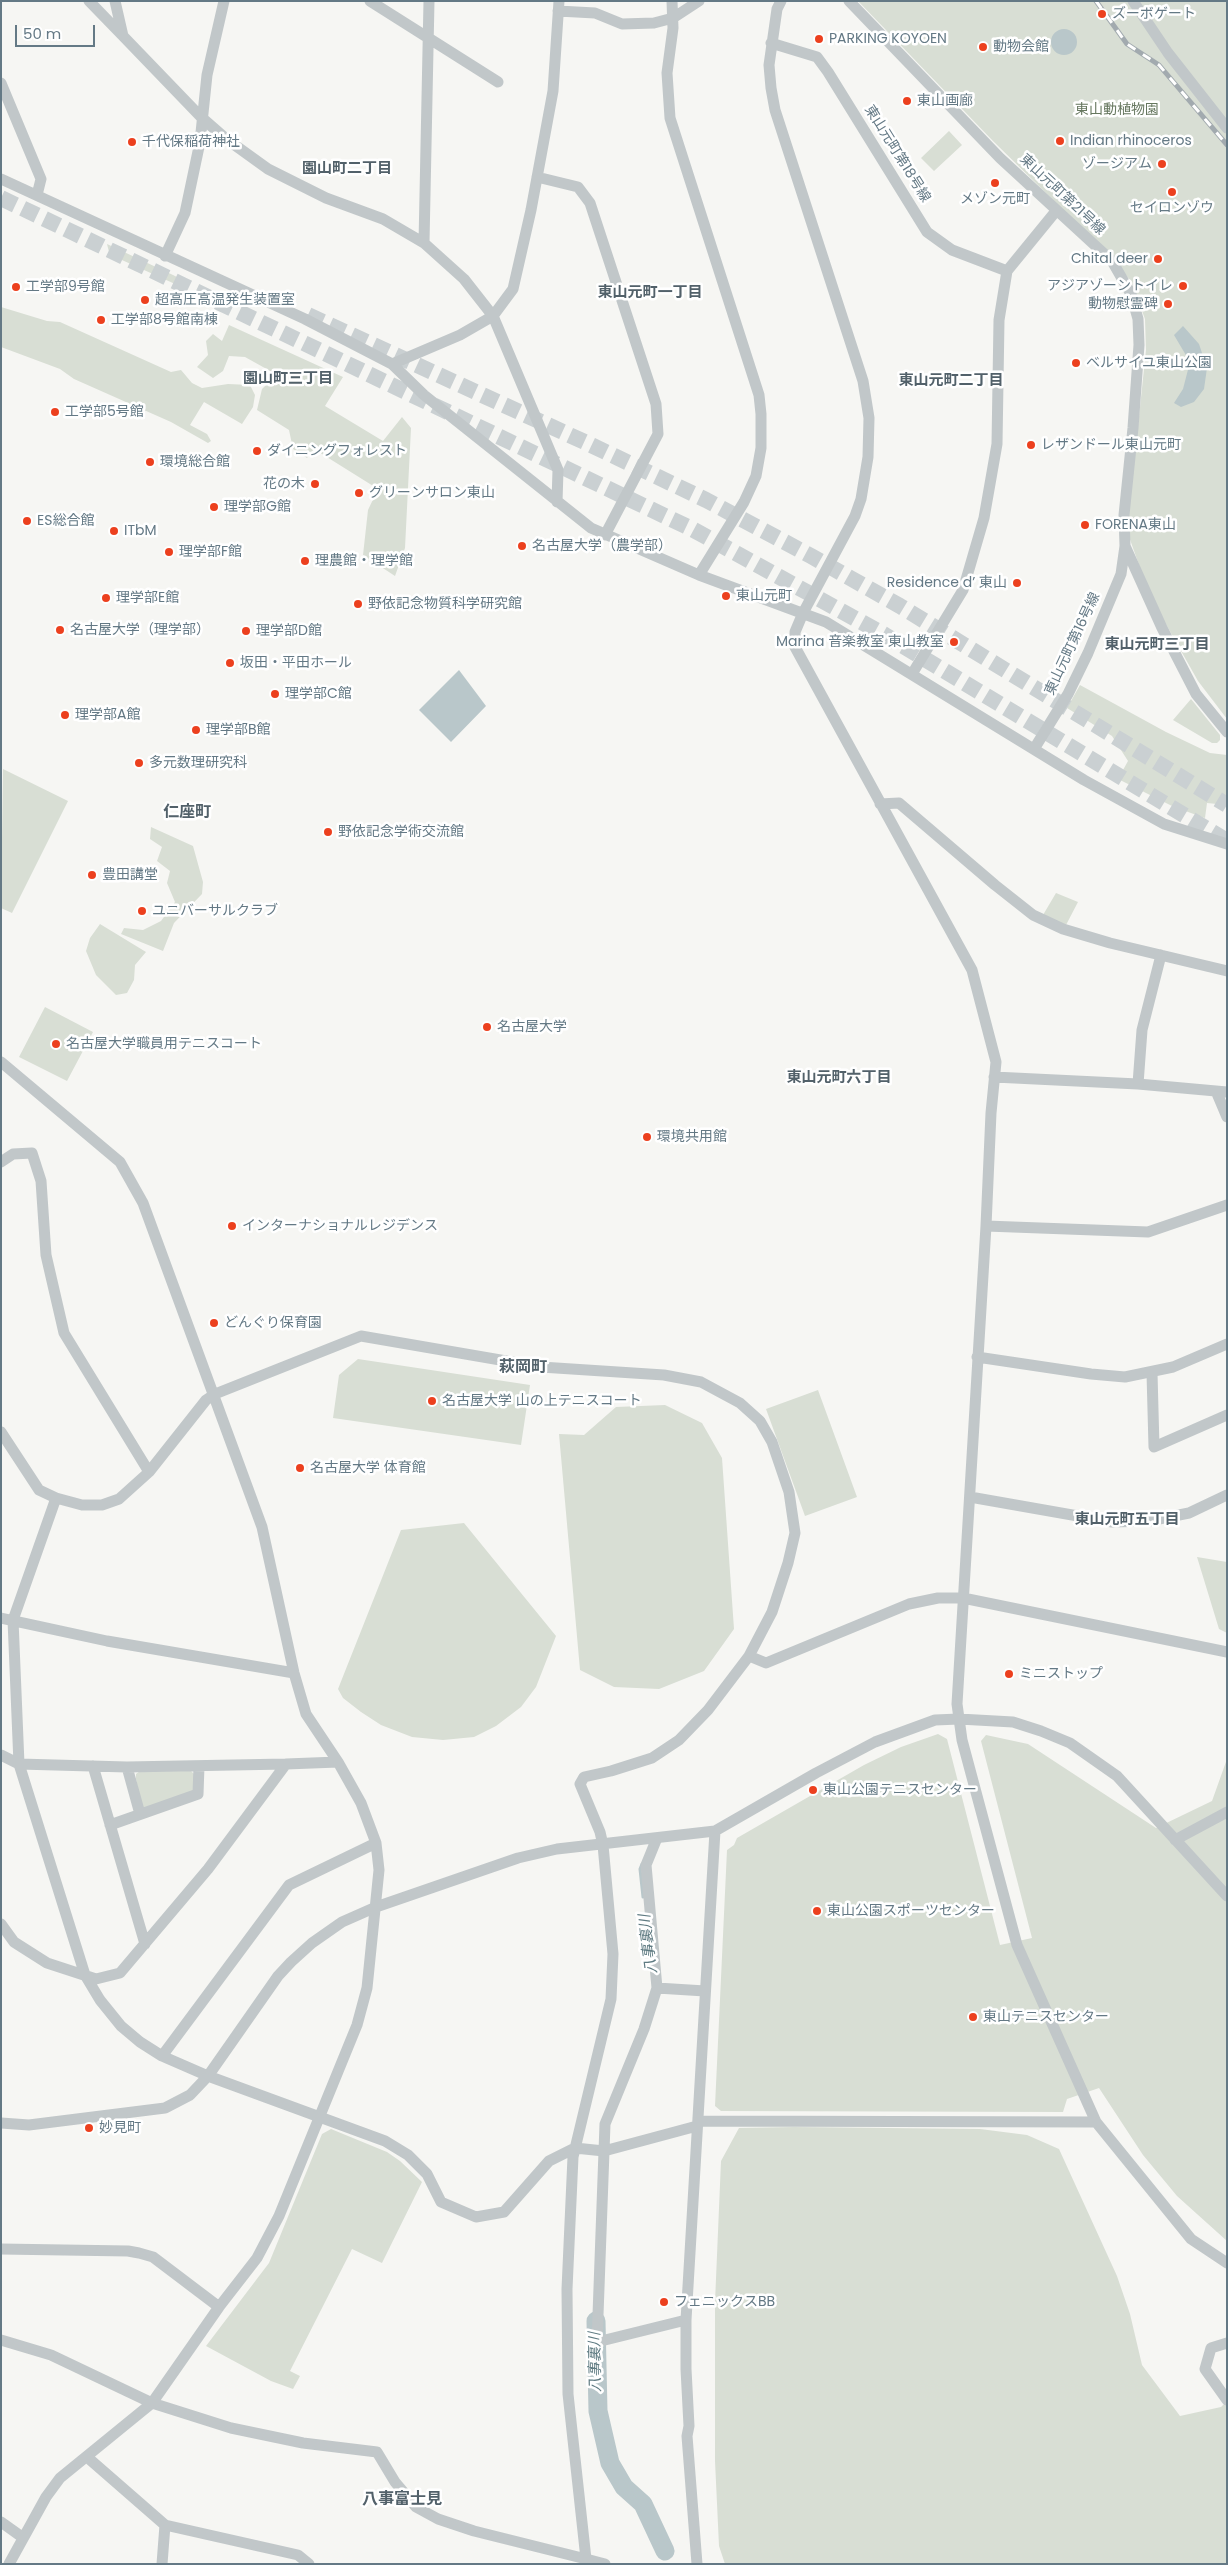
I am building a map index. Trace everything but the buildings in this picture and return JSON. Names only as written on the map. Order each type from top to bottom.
[{"type":"street","points":[[89,1],[200,117],[268,170],[326,198],[383,219],[424,243],[464,279],[493,316],[558,470],[557,502]]},
{"type":"street","points":[[115,1],[123,36]]},
{"type":"street","points":[[166,256],[185,213],[200,142],[200,117],[214,37],[224,1]]},
{"type":"street","points":[[370,1],[498,82]]},
{"type":"street","points":[[424,243],[429,1]]},
{"type":"street","points":[[672,1],[673,18],[668,73],[670,118],[753,378],[761,414],[761,448],[756,476],[744,502],[699,575]]},
{"type":"street","points":[[392,364],[460,335],[493,316],[513,289],[554,91],[559,6],[595,13],[622,24],[654,23],[673,18],[699,1]]},
{"type":"street","points":[[780,1],[771,43],[769,65],[775,110],[863,381],[869,418],[868,457],[861,499],[803,613],[795,632],[795,647],[972,970],[996,1062],[991,1113],[957,1704],[962,1740],[1015,1939],[1096,2122],[1191,2239],[1227,2263]]},
{"type":"street","name":"東山元町第21号線","points":[[849,1],[1000,158],[1112,261],[1131,294],[1138,318],[1139,345],[1124,515],[1125,546]]},
{"type":"street","points":[[1133,1],[1168,53],[1227,128]]},
{"type":"street","name":"東山元町第18号線","points":[[771,43],[817,57],[927,232],[952,250],[1007,271]]},
{"type":"street","points":[[1,83],[41,179],[37,195]]},
{"type":"street","points":[[537,177],[578,187],[590,203],[656,404],[658,434],[605,535]]},
{"type":"street","points":[[1,180],[305,318],[392,364],[424,395],[591,528],[699,575],[826,622],[1084,780],[1164,824],[1227,844]]},
{"type":"street","points":[[912,674],[963,590],[984,518],[997,444],[999,320],[1007,271],[1056,211]]},
{"type":"street","points":[[1125,546],[1162,628],[1196,694],[1227,732]]},
{"type":"street","name":"東山元町第16号線","points":[[1034,749],[1068,694],[1088,653],[1120,574],[1125,546]]},
{"type":"street","points":[[880,804],[899,802],[995,886],[1033,915],[1063,929],[1227,971]]},
{"type":"street","points":[[1138,1084],[1142,1030],[1161,955]]},
{"type":"street","points":[[1,1062],[120,1162],[143,1203],[215,1394],[262,1527],[294,1673],[306,1714],[338,1762],[361,1804],[376,1842],[379,1870],[367,1988],[357,2025],[279,2216],[257,2258],[219,2307],[152,2403],[60,2478],[22,2537],[9,2564]]},
{"type":"street","points":[[994,1077],[1138,1084],[1221,1091],[1227,1117]]},
{"type":"street","points":[[1,1162],[13,1154],[32,1153],[41,1181],[46,1255],[64,1333],[149,1472]]},
{"type":"street","points":[[986,1226],[1148,1232],[1227,1204]]},
{"type":"street","points":[[1,1432],[38,1490],[56,1498],[82,1505],[102,1505],[119,1499],[149,1472],[206,1400],[215,1394],[361,1336],[541,1367],[664,1376],[702,1382],[740,1403],[760,1421],[772,1442],[789,1492],[795,1533],[788,1563],[772,1612],[749,1656],[708,1710],[679,1740],[652,1758],[584,1777],[580,1784],[600,1832],[603,1845],[613,1954],[611,1999],[575,2148],[568,2289],[568,2394],[587,2562]]},
{"type":"street","points":[[977,1357],[1091,1374],[1125,1377],[1152,1373],[1227,1344]]},
{"type":"street","points":[[1152,1373],[1154,1446],[1227,1415]]},
{"type":"street","points":[[970,1497],[1112,1522],[1149,1521],[1189,1513],[1227,1496]]},
{"type":"street","points":[[56,1498],[7,1619],[19,1764],[85,1976],[100,2000],[121,2026],[140,2042],[162,2056],[208,2076],[384,2141],[408,2155],[427,2174],[440,2202],[476,2217],[504,2212],[549,2161],[575,2148],[604,2151],[697,2124],[1096,2122]]},
{"type":"street","points":[[749,1656],[766,1663],[909,1604],[938,1598],[963,1598],[1227,1652]]},
{"type":"street","points":[[7,1619],[107,1641],[294,1673]]},
{"type":"street","points":[[1,2123],[29,2125],[165,2108],[190,2095],[208,2076],[278,1976],[291,1962],[312,1943],[342,1922],[376,1907],[518,1858],[557,1849],[715,1831],[816,1773],[875,1742],[935,1720],[960,1718],[1013,1722],[1070,1743],[1118,1776],[1227,1896]]},
{"type":"street","points":[[1,1755],[19,1764],[93,1766],[199,1766],[338,1762]]},
{"type":"street","points":[[1,1924],[14,1942],[48,1963],[96,1979],[120,1973],[208,1869],[286,1764]]},
{"type":"street","points":[[93,1766],[145,1944]]},
{"type":"street","points":[[127,1766],[140,1814]]},
{"type":"street","points":[[110,1825],[198,1794],[199,1766]]},
{"type":"street","points":[[1175,1840],[1227,1812]]},
{"type":"street","points":[[697,2564],[687,2436],[689,2426],[686,2320],[715,1831]]},
{"type":"street","points":[[657,1838],[646,1865],[657,1988],[644,2029],[605,2124],[597,2342],[686,2320]]},
{"type":"street","points":[[162,2056],[289,1885],[376,1842]]},
{"type":"street","points":[[657,1988],[705,1991]]},
{"type":"street","points":[[1,2249],[128,2251],[139,2253],[153,2257],[219,2307]]},
{"type":"street","points":[[1,2340],[51,2355],[152,2403],[231,2428],[303,2443],[377,2452],[395,2482],[416,2507],[438,2519],[474,2531],[587,2562],[605,2564]]},
{"type":"street","points":[[1227,2343],[1211,2348],[1205,2369],[1227,2400]]},
{"type":"street","points":[[689,2426],[693,2435],[705,2564]]},
{"type":"street","points":[[87,2456],[165,2525],[298,2555],[309,2564]]},
{"type":"street","points":[[1,2522],[22,2537]]},
{"type":"street","points":[[162,2564],[165,2525]]},
{"type":"green space","name":"東山動植物園","points":[[858,1],[1227,1],[1227,719],[1198,681],[1150,596],[1127,531],[1146,350],[1145,319],[1131,281],[1103,249],[993,141]]},
{"type":"green space","points":[[949,131],[962,145],[934,171],[921,158]]},
{"type":"green space","points":[[107,244],[185,281],[175,284],[113,256],[109,252]]},
{"type":"green space","points":[[1,307],[47,321],[60,322],[171,372],[181,370],[192,383],[202,388],[228,384],[250,385],[255,395],[253,407],[242,424],[204,402],[190,425],[207,434],[211,441],[208,443],[171,422],[74,379],[60,369],[1,347]]},
{"type":"green space","points":[[229,325],[343,377],[325,406],[383,441],[402,417],[411,428],[405,548],[395,576],[363,555],[368,510],[378,489],[314,449],[307,458],[293,449],[289,430],[257,410],[262,389],[269,382],[272,372],[245,357],[229,356],[223,371],[213,378],[197,367],[208,355],[206,341],[213,334],[222,341]]},
{"type":"green space","points":[[1080,685],[1166,732],[1210,753],[1227,755],[1227,805],[1207,803],[1205,818],[1174,807],[1118,779],[1128,761],[1112,736],[1067,708]]},
{"type":"green space","points":[[1191,699],[1220,735],[1220,740],[1217,743],[1212,743],[1173,720]]},
{"type":"green space","points":[[3,769],[68,801],[12,913],[1,908]]},
{"type":"green space","points":[[151,827],[193,846],[203,882],[202,894],[174,923],[163,951],[121,934],[124,928],[143,930],[161,921],[175,902],[167,883],[170,871],[157,861],[162,847],[150,839]]},
{"type":"green space","points":[[1056,893],[1078,902],[1066,925],[1043,915]]},
{"type":"green space","points":[[100,924],[146,952],[135,965],[134,980],[127,993],[116,995],[96,975],[86,951],[90,938]]},
{"type":"green space","name":"名古屋大学職員用テニスコート","points":[[45,1007],[93,1032],[67,1081],[19,1057]]},
{"type":"green space","name":"名古屋大学 山の上テニスコート","points":[[358,1359],[530,1385],[521,1445],[333,1418],[339,1375]]},
{"type":"green space","points":[[818,1390],[857,1497],[805,1516],[766,1409]]},
{"type":"green space","points":[[665,1405],[702,1423],[722,1458],[734,1629],[704,1671],[659,1689],[614,1687],[580,1670],[559,1434],[584,1435],[616,1407]]},
{"type":"green space","points":[[464,1523],[556,1636],[536,1687],[521,1707],[496,1726],[474,1737],[443,1740],[412,1737],[381,1725],[343,1698],[338,1689],[401,1530]]},
{"type":"green space","points":[[1197,1557],[1227,1562],[1227,1633],[1219,1629]]},
{"type":"green space","name":"東山テニスセンター","points":[[938,1734],[947,1739],[1000,1945],[1032,1938],[981,1741],[986,1735],[1028,1744],[1156,1828],[1212,1801],[1227,1759],[1227,2241],[1177,2196],[1143,2155],[1099,2088],[1067,2099],[1063,2112],[721,2111],[715,2106],[727,1850],[734,1845],[737,1838],[864,1765],[901,1747]]},
{"type":"green space","points":[[140,1771],[191,1771],[195,1775],[195,1789],[191,1793],[142,1810],[136,1779],[136,1774]]},
{"type":"green space","points":[[739,2128],[980,2129],[1027,2135],[1059,2149],[1117,2276],[1130,2314],[1142,2365],[1180,2416],[1221,2407],[1227,2401],[1227,2564],[725,2564],[719,2546],[715,2461],[715,2302],[721,2161]]},
{"type":"green space","points":[[331,2129],[387,2152],[400,2161],[422,2182],[382,2263],[352,2249],[290,2371],[300,2376],[293,2389],[271,2381],[206,2346],[269,2263],[322,2134]]},
{"type":"shaded area","points":[[1064,29],[1073,33],[1077,42],[1073,51],[1064,55],[1055,51],[1051,42],[1055,33]]},
{"type":"shaded area","points":[[1183,326],[1199,344],[1207,368],[1204,389],[1194,402],[1181,407],[1174,403],[1183,389],[1190,362],[1174,335]]},
{"type":"shaded area","points":[[459,670],[486,706],[451,742],[419,710]]},
{"type":"waterway","name":"八事裏川","points":[[642,1864],[640,1869],[643,1897]]},
{"type":"waterway","name":"八事裏川","points":[[596,2321],[598,2411],[610,2463],[624,2487],[643,2504],[665,2551]]},
{"type":"tunnel","points":[[1,198],[692,529],[885,635],[1227,841]]},
{"type":"tunnel","points":[[308,315],[706,500],[900,606],[1227,805]]},
{"type":"railway","points":[[1096,1],[1127,44],[1159,65],[1227,145]]},
{"type":"place","name":"ズーボゲート","points":[[1102,14]]},
{"type":"place","name":"PARKING KOYOEN","points":[[819,39]]},
{"type":"place","name":"動物会館","points":[[983,47]]},
{"type":"place","name":"東山画廊","points":[[907,101]]},
{"type":"place","name":"Indian rhinoceros","points":[[1060,141]]},
{"type":"place","name":"千代保稲荷神社","points":[[132,142]]},
{"type":"place","name":"ゾージアム","points":[[1162,164]]},
{"type":"place","name":"メゾン元町","points":[[995,183]]},
{"type":"place","name":"セイロンゾウ","points":[[1172,192]]},
{"type":"place","name":"Chital deer","points":[[1158,259]]},
{"type":"place","name":"アジアゾーントイレ","points":[[1183,286]]},
{"type":"place","name":"工学部9号館","points":[[16,287]]},
{"type":"place","name":"超高圧高温発生装置室","points":[[145,300]]},
{"type":"place","name":"動物慰霊碑","points":[[1168,304]]},
{"type":"place","name":"工学部8号館南棟","points":[[101,320]]},
{"type":"place","name":"ベルサイユ東山公園","points":[[1076,363]]},
{"type":"place","name":"工学部5号館","points":[[55,412]]},
{"type":"place","name":"レザンドール東山元町","points":[[1031,445]]},
{"type":"place","name":"ダイニングフォレスト","points":[[257,451]]},
{"type":"place","name":"環境総合館","points":[[150,462]]},
{"type":"place","name":"花の木","points":[[315,484]]},
{"type":"place","name":"グリーンサロン東山","points":[[359,493]]},
{"type":"place","name":"理学部G館","points":[[214,507]]},
{"type":"place","name":"ES総合館","points":[[27,521]]},
{"type":"place","name":"FORENA東山","points":[[1085,525]]},
{"type":"place","name":"ITbM","points":[[114,531]]},
{"type":"place","name":"名古屋大学（農学部）","points":[[522,546]]},
{"type":"place","name":"理学部F館","points":[[169,552]]},
{"type":"place","name":"理農館・理学館","points":[[305,561]]},
{"type":"place","name":"Residence d’ 東山","points":[[1017,583]]},
{"type":"place","name":"東山元町","points":[[726,596]]},
{"type":"place","name":"理学部E館","points":[[106,598]]},
{"type":"place","name":"野依記念物質科学研究館","points":[[358,604]]},
{"type":"place","name":"名古屋大学（理学部）","points":[[60,630]]},
{"type":"place","name":"理学部D館","points":[[246,631]]},
{"type":"place","name":"Marina 音楽教室 東山教室","points":[[954,642]]},
{"type":"place","name":"坂田・平田ホール","points":[[230,663]]},
{"type":"place","name":"理学部C館","points":[[275,694]]},
{"type":"place","name":"理学部A館","points":[[65,715]]},
{"type":"place","name":"理学部B館","points":[[196,730]]},
{"type":"place","name":"多元数理研究科","points":[[139,763]]},
{"type":"place","name":"野依記念学術交流館","points":[[328,832]]},
{"type":"place","name":"豊田講堂","points":[[92,875]]},
{"type":"place","name":"ユニバーサルクラブ","points":[[142,911]]},
{"type":"place","name":"名古屋大学","points":[[487,1027]]},
{"type":"place","name":"名古屋大学職員用テニスコート","points":[[56,1044]]},
{"type":"place","name":"環境共用館","points":[[647,1137]]},
{"type":"place","name":"インターナショナルレジデンス","points":[[232,1226]]},
{"type":"place","name":"どんぐり保育園","points":[[214,1323]]},
{"type":"place","name":"名古屋大学 山の上テニスコート","points":[[432,1401]]},
{"type":"place","name":"名古屋大学 体育館","points":[[300,1468]]},
{"type":"place","name":"ミニストップ","points":[[1009,1674]]},
{"type":"place","name":"東山公園テニスセンター","points":[[813,1790]]},
{"type":"place","name":"東山公園スポーツセンター","points":[[817,1911]]},
{"type":"place","name":"東山テニスセンター","points":[[973,2017]]},
{"type":"place","name":"妙見町","points":[[89,2128]]},
{"type":"place","name":"フェニックスBB","points":[[664,2302]]},
{"type":"district","name":"園山町二丁目","points":[[347,169]]},
{"type":"district","name":"東山元町一丁目","points":[[650,293]]},
{"type":"district","name":"園山町三丁目","points":[[288,379]]},
{"type":"district","name":"東山元町二丁目","points":[[951,381]]},
{"type":"district","name":"東山元町三丁目","points":[[1157,645]]},
{"type":"district","name":"仁座町","points":[[187,813]]},
{"type":"district","name":"東山元町六丁目","points":[[839,1078]]},
{"type":"district","name":"萩岡町","points":[[523,1368]]},
{"type":"district","name":"東山元町五丁目","points":[[1127,1520]]},
{"type":"district","name":"八事富士見","points":[[402,2500]]}]
